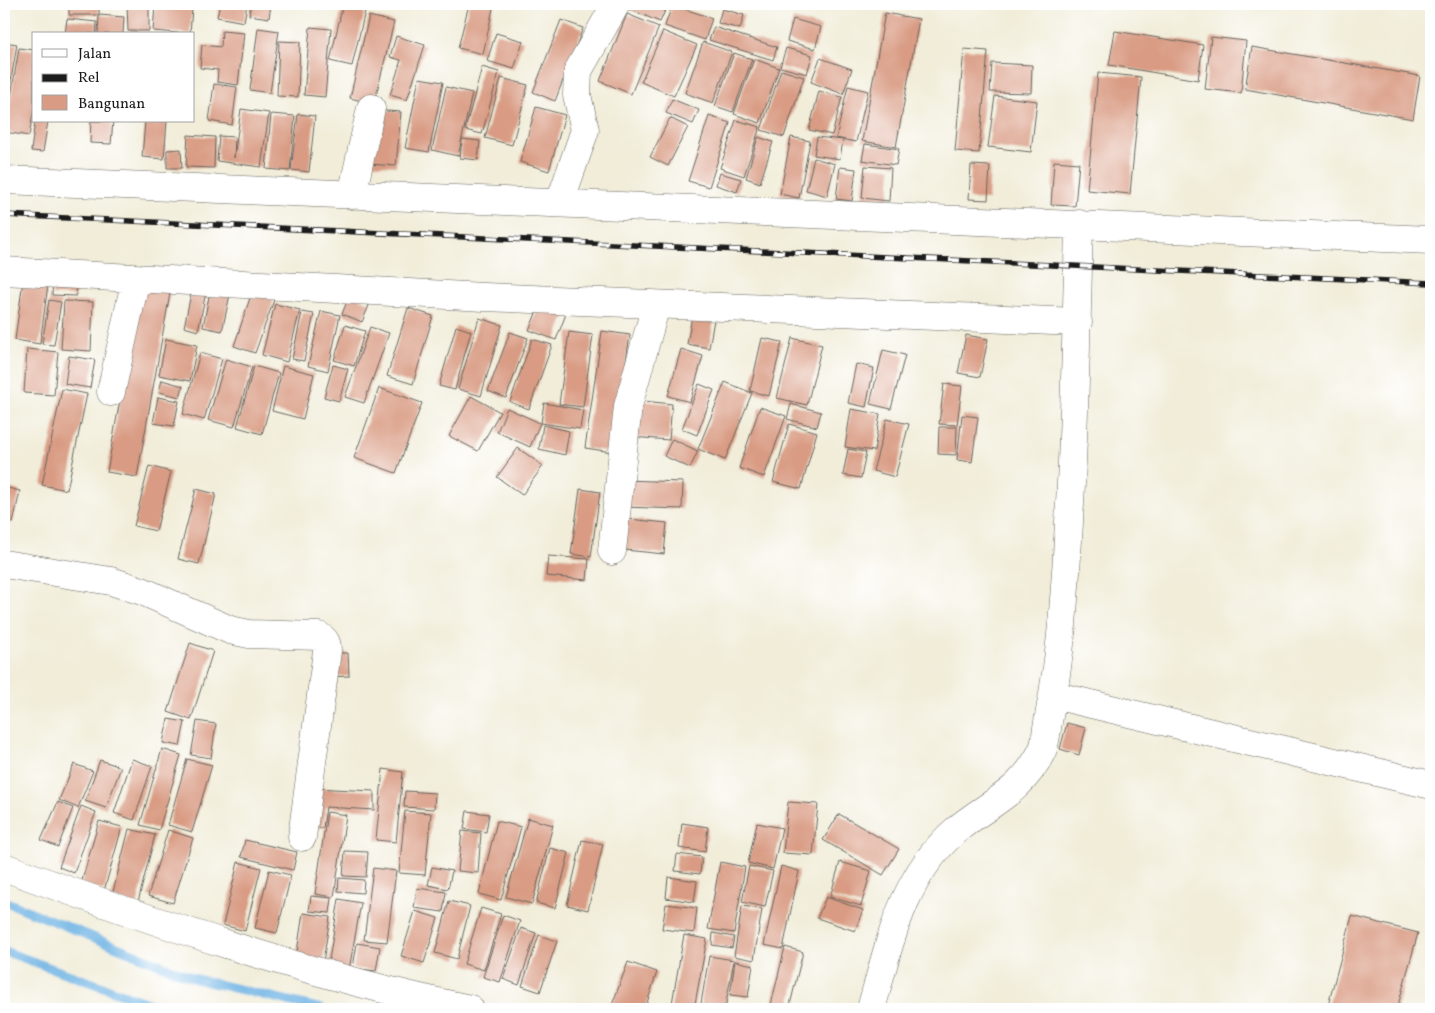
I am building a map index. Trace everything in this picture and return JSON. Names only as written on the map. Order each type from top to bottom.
[{"type":"street","points":[[560,202],[585,130],[577,95],[578,71],[616,4]]},
{"type":"street","points":[[352,195],[371,108]]},
{"type":"street","points":[[4,180],[1431,240]]},
{"type":"street","points":[[870,1009],[897,919],[911,885],[955,831],[1015,789],[1031,772],[1043,748],[1054,695],[1065,589],[1078,322],[1079,224]]},
{"type":"street","points":[[4,271],[656,305],[1078,322]]},
{"type":"street","points":[[112,392],[136,278]]},
{"type":"street","points":[[612,551],[628,406],[656,305]]},
{"type":"street","points":[[4,564],[111,580],[142,591],[230,630],[249,634],[319,636],[324,639],[327,644],[327,651],[302,837]]},
{"type":"street","points":[[1054,695],[1431,785]]},
{"type":"street","points":[[4,867],[267,957],[411,997],[470,1009]]},
{"type":"building","points":[[69,4],[99,4],[99,15],[69,15]]},
{"type":"building","points":[[127,4],[149,4],[149,31],[128,31]]},
{"type":"building","points":[[220,4],[247,4],[244,22],[217,17]]},
{"type":"building","points":[[251,4],[271,4],[269,18],[249,15]]},
{"type":"building","points":[[343,4],[366,7],[352,66],[330,61]]},
{"type":"building","points":[[469,4],[494,4],[483,54],[458,48]]},
{"type":"building","points":[[625,4],[668,4],[660,22],[624,7]]},
{"type":"building","points":[[155,5],[192,8],[190,32],[153,31]]},
{"type":"building","points":[[672,5],[712,18],[705,40],[665,26]]},
{"type":"building","points":[[722,9],[744,15],[740,29],[718,23]]},
{"type":"building","points":[[885,13],[919,19],[896,147],[862,141]]},
{"type":"building","points":[[627,14],[659,27],[631,94],[600,81]]},
{"type":"building","points":[[99,15],[124,17],[123,32],[98,32]]},
{"type":"building","points":[[369,16],[394,22],[374,104],[350,98]]},
{"type":"building","points":[[67,19],[97,22],[96,32],[65,32]]},
{"type":"building","points":[[793,19],[821,27],[815,49],[787,41]]},
{"type":"building","points":[[561,20],[583,28],[555,101],[533,92]]},
{"type":"building","points":[[310,27],[331,29],[325,97],[304,95]]},
{"type":"building","points":[[714,27],[777,47],[773,60],[709,40]]},
{"type":"building","points":[[258,28],[279,31],[270,93],[250,90]]},
{"type":"building","points":[[222,31],[244,33],[238,85],[217,82],[218,70],[200,68],[202,45],[221,47]]},
{"type":"building","points":[[663,31],[697,45],[674,96],[641,82]]},
{"type":"building","points":[[1115,31],[1203,45],[1198,80],[1109,65]]},
{"type":"building","points":[[496,33],[523,41],[514,69],[487,61]]},
{"type":"building","points":[[396,36],[425,45],[407,100],[390,95],[401,60],[390,57]]},
{"type":"building","points":[[1211,37],[1246,41],[1241,93],[1205,89]]},
{"type":"building","points":[[279,41],[300,42],[298,97],[277,96]]},
{"type":"building","points":[[4,42],[17,44],[5,117],[4,117]]},
{"type":"building","points":[[703,42],[732,52],[713,103],[685,93]]},
{"type":"building","points":[[1252,47],[1420,76],[1413,119],[1245,89]]},
{"type":"building","points":[[19,48],[32,50],[32,119],[29,136],[5,132]]},
{"type":"building","points":[[786,48],[812,55],[807,74],[780,67]]},
{"type":"building","points":[[964,49],[988,51],[979,153],[955,151]]},
{"type":"building","points":[[734,53],[752,59],[733,112],[715,106]]},
{"type":"building","points":[[820,58],[852,69],[843,94],[811,82]]},
{"type":"building","points":[[754,59],[779,68],[760,123],[734,114]]},
{"type":"building","points":[[992,63],[1032,65],[1031,93],[990,92]]},
{"type":"building","points":[[482,67],[499,72],[482,134],[465,130]]},
{"type":"building","points":[[781,70],[804,77],[784,137],[761,130]]},
{"type":"building","points":[[1098,73],[1141,77],[1130,194],[1087,190]]},
{"type":"building","points":[[419,78],[443,82],[429,152],[405,148]]},
{"type":"building","points":[[501,78],[528,85],[512,145],[485,138]]},
{"type":"building","points":[[214,84],[237,87],[232,125],[209,121]]},
{"type":"building","points":[[848,86],[868,91],[856,142],[836,138]]},
{"type":"building","points":[[446,87],[472,93],[458,156],[432,150]]},
{"type":"building","points":[[819,91],[842,97],[832,135],[809,130]]},
{"type":"building","points":[[995,96],[1037,101],[1031,152],[988,147]]},
{"type":"building","points":[[672,99],[699,110],[693,124],[666,113]]},
{"type":"building","points":[[536,107],[565,115],[549,171],[520,162]]},
{"type":"building","points":[[241,109],[269,113],[261,167],[217,161],[219,136],[235,137],[234,158]]},
{"type":"building","points":[[373,110],[401,112],[396,166],[368,164]]},
{"type":"building","points":[[271,114],[295,116],[290,171],[266,169]]},
{"type":"building","points":[[298,114],[315,116],[309,172],[291,170]]},
{"type":"building","points":[[709,116],[730,123],[709,187],[688,181]]},
{"type":"building","points":[[670,118],[688,127],[668,166],[650,157]]},
{"type":"building","points":[[736,120],[760,127],[744,176],[720,168]]},
{"type":"building","points":[[35,122],[48,122],[43,152],[31,151]]},
{"type":"building","points":[[91,122],[113,122],[111,144],[90,143]]},
{"type":"building","points":[[145,122],[167,122],[164,159],[142,157]]},
{"type":"building","points":[[188,135],[215,137],[214,168],[186,167]]},
{"type":"building","points":[[758,137],[773,142],[760,183],[746,178]]},
{"type":"building","points":[[791,137],[810,141],[799,198],[780,194]]},
{"type":"building","points":[[817,137],[843,140],[840,159],[814,155]]},
{"type":"building","points":[[462,139],[480,141],[478,160],[460,158]]},
{"type":"building","points":[[865,144],[899,149],[896,165],[862,160]]},
{"type":"building","points":[[181,149],[182,168],[167,168],[167,150]]},
{"type":"building","points":[[814,158],[835,164],[827,196],[806,190]]},
{"type":"building","points":[[1054,161],[1079,163],[1075,206],[1051,205]]},
{"type":"building","points":[[971,165],[990,166],[988,200],[969,199]]},
{"type":"building","points":[[865,166],[891,168],[889,201],[862,198]]},
{"type":"building","points":[[840,167],[856,169],[852,201],[836,199]]},
{"type":"building","points":[[720,173],[741,179],[737,192],[716,185]]},
{"type":"building","points":[[24,273],[49,277],[40,344],[15,340]]},
{"type":"building","points":[[53,277],[78,278],[76,296],[52,295]]},
{"type":"building","points":[[141,282],[171,288],[137,477],[107,472]]},
{"type":"building","points":[[211,286],[231,290],[222,331],[203,327]]},
{"type":"building","points":[[192,289],[206,292],[198,331],[184,327]]},
{"type":"building","points":[[252,292],[274,300],[255,353],[234,346]]},
{"type":"building","points":[[350,294],[370,303],[362,322],[342,314]]},
{"type":"building","points":[[49,300],[61,302],[54,345],[42,344]]},
{"type":"building","points":[[64,301],[93,302],[91,351],[61,349]]},
{"type":"building","points":[[275,304],[300,310],[287,362],[262,355]]},
{"type":"building","points":[[540,304],[566,314],[556,340],[529,330]]},
{"type":"building","points":[[408,308],[433,316],[413,384],[387,376]]},
{"type":"building","points":[[321,311],[340,315],[328,371],[308,366]]},
{"type":"building","points":[[302,312],[314,314],[304,361],[292,359]]},
{"type":"building","points":[[692,316],[714,320],[709,348],[687,344]]},
{"type":"building","points":[[479,318],[502,325],[481,396],[458,389]]},
{"type":"building","points":[[345,325],[365,331],[354,366],[334,360]]},
{"type":"building","points":[[456,326],[471,331],[455,390],[439,386]]},
{"type":"building","points":[[370,327],[389,333],[364,403],[345,397]]},
{"type":"building","points":[[602,331],[630,335],[612,452],[585,448]]},
{"type":"building","points":[[510,332],[528,338],[506,398],[488,391]]},
{"type":"building","points":[[569,332],[593,335],[583,407],[559,404]]},
{"type":"building","points":[[966,335],[988,339],[980,377],[958,373]]},
{"type":"building","points":[[762,338],[782,342],[769,396],[750,391]]},
{"type":"building","points":[[792,338],[822,345],[807,405],[777,398]]},
{"type":"building","points":[[166,339],[197,345],[190,381],[159,375]]},
{"type":"building","points":[[532,339],[552,345],[529,409],[510,402]]},
{"type":"building","points":[[27,349],[58,352],[54,395],[24,393]]},
{"type":"building","points":[[681,349],[703,356],[690,402],[668,396]]},
{"type":"building","points":[[883,350],[905,355],[891,409],[870,404]]},
{"type":"building","points":[[200,353],[222,359],[204,420],[183,414]]},
{"type":"building","points":[[69,356],[95,360],[90,388],[65,384]]},
{"type":"building","points":[[226,359],[252,367],[234,427],[208,420]]},
{"type":"building","points":[[856,364],[874,368],[866,407],[848,403]]},
{"type":"building","points":[[333,365],[348,369],[339,401],[324,397]]},
{"type":"building","points":[[254,366],[279,373],[262,434],[237,427]]},
{"type":"building","points":[[283,366],[314,374],[303,419],[272,411]]},
{"type":"building","points":[[162,380],[183,386],[180,397],[159,392]]},
{"type":"building","points":[[725,382],[752,393],[725,460],[698,449]]},
{"type":"building","points":[[699,384],[714,390],[697,435],[682,429]]},
{"type":"building","points":[[944,384],[962,386],[957,425],[939,424]]},
{"type":"building","points":[[379,388],[422,403],[396,473],[354,458]]},
{"type":"building","points":[[62,389],[87,394],[67,490],[42,485]]},
{"type":"building","points":[[471,396],[500,412],[478,451],[449,436]]},
{"type":"building","points":[[158,397],[179,401],[174,426],[153,423]]},
{"type":"building","points":[[634,400],[672,404],[669,440],[631,437]]},
{"type":"building","points":[[544,403],[583,410],[580,429],[541,423]]},
{"type":"building","points":[[791,404],[821,412],[817,427],[787,419]]},
{"type":"building","points":[[760,407],[786,416],[764,477],[739,468]]},
{"type":"building","points":[[507,408],[540,423],[530,447],[497,432]]},
{"type":"building","points":[[851,409],[880,414],[874,451],[845,447]]},
{"type":"building","points":[[962,415],[978,417],[972,462],[957,460]]},
{"type":"building","points":[[887,419],[909,424],[895,477],[873,471]]},
{"type":"building","points":[[789,424],[817,432],[801,489],[773,482]]},
{"type":"building","points":[[543,425],[569,431],[565,455],[539,449]]},
{"type":"building","points":[[939,427],[957,427],[956,455],[938,454]]},
{"type":"building","points":[[672,439],[698,451],[690,468],[664,456]]},
{"type":"building","points":[[518,448],[543,466],[522,495],[497,477]]},
{"type":"building","points":[[848,449],[866,452],[861,478],[843,475]]},
{"type":"building","points":[[149,466],[171,472],[156,531],[134,526]]},
{"type":"building","points":[[623,480],[683,482],[682,509],[622,507]]},
{"type":"building","points":[[4,487],[20,491],[13,523],[4,521]]},
{"type":"building","points":[[196,489],[216,494],[199,564],[178,559]]},
{"type":"building","points":[[580,489],[600,492],[591,557],[571,554]]},
{"type":"building","points":[[619,518],[667,523],[664,554],[615,549]]},
{"type":"building","points":[[548,556],[589,559],[587,580],[546,576]]},
{"type":"building","points":[[190,643],[213,651],[191,720],[168,712]]},
{"type":"building","points":[[330,653],[348,653],[349,676],[330,677]]},
{"type":"building","points":[[168,719],[185,722],[180,746],[163,743]]},
{"type":"building","points":[[197,721],[216,724],[211,758],[191,755]]},
{"type":"building","points":[[1067,723],[1086,728],[1079,755],[1060,749]]},
{"type":"building","points":[[162,749],[181,755],[159,830],[140,825]]},
{"type":"building","points":[[132,759],[152,766],[134,820],[114,813]]},
{"type":"building","points":[[187,759],[212,765],[192,832],[168,825]]},
{"type":"building","points":[[100,760],[121,767],[106,808],[85,801]]},
{"type":"building","points":[[74,764],[93,771],[78,808],[59,800]]},
{"type":"building","points":[[383,769],[403,772],[396,842],[376,840]]},
{"type":"building","points":[[313,788],[374,791],[374,810],[326,807],[323,828],[306,826]]},
{"type":"building","points":[[405,791],[435,793],[434,809],[404,807]]},
{"type":"building","points":[[58,802],[73,808],[58,847],[41,840]]},
{"type":"building","points":[[788,802],[818,804],[813,855],[783,853]]},
{"type":"building","points":[[81,806],[96,812],[74,873],[59,867]]},
{"type":"building","points":[[405,811],[431,813],[425,875],[399,873]]},
{"type":"building","points":[[467,811],[489,814],[486,832],[464,829]]},
{"type":"building","points":[[327,812],[346,815],[334,897],[315,894]]},
{"type":"building","points":[[839,814],[899,849],[883,875],[823,840]]},
{"type":"building","points":[[528,818],[553,825],[532,904],[506,897]]},
{"type":"building","points":[[99,821],[122,827],[104,891],[81,884]]},
{"type":"building","points":[[497,821],[521,827],[501,900],[479,894]]},
{"type":"building","points":[[682,823],[708,827],[705,852],[679,848]]},
{"type":"building","points":[[757,823],[782,828],[773,869],[748,863]]},
{"type":"building","points":[[129,829],[155,835],[137,906],[111,900]]},
{"type":"building","points":[[168,830],[193,838],[173,903],[148,896]]},
{"type":"building","points":[[462,831],[481,833],[478,873],[458,871]]},
{"type":"building","points":[[245,840],[297,852],[293,870],[241,857]]},
{"type":"building","points":[[582,840],[603,844],[588,910],[567,905]]},
{"type":"building","points":[[550,848],[569,853],[555,908],[536,903]]},
{"type":"building","points":[[345,851],[368,852],[366,877],[343,876]]},
{"type":"building","points":[[677,854],[702,857],[700,874],[675,871]]},
{"type":"building","points":[[238,862],[261,868],[245,931],[223,925]]},
{"type":"building","points":[[720,862],[745,867],[734,933],[708,929]]},
{"type":"building","points":[[840,862],[871,871],[861,906],[830,897]]},
{"type":"building","points":[[749,866],[773,871],[765,907],[742,902]]},
{"type":"building","points":[[781,866],[799,871],[783,949],[764,945]]},
{"type":"building","points":[[432,867],[452,871],[448,889],[428,885]]},
{"type":"building","points":[[373,868],[396,871],[387,942],[364,940]]},
{"type":"building","points":[[269,870],[291,875],[277,933],[255,928]]},
{"type":"building","points":[[668,877],[697,881],[694,902],[666,898]]},
{"type":"building","points":[[339,878],[364,880],[363,893],[338,891]]},
{"type":"building","points":[[417,888],[446,892],[443,912],[414,908]]},
{"type":"building","points":[[311,896],[332,898],[330,913],[309,911]]},
{"type":"building","points":[[826,897],[863,910],[855,931],[817,918]]},
{"type":"building","points":[[339,899],[361,903],[349,970],[328,966]]},
{"type":"building","points":[[449,901],[470,906],[457,959],[435,953]]},
{"type":"building","points":[[666,904],[697,908],[694,933],[662,929]]},
{"type":"building","points":[[742,906],[762,909],[754,960],[734,956]]},
{"type":"building","points":[[481,908],[501,914],[484,970],[464,964]]},
{"type":"building","points":[[415,911],[438,918],[424,963],[401,956]]},
{"type":"building","points":[[303,913],[330,917],[323,962],[296,958]]},
{"type":"building","points":[[503,915],[520,921],[500,982],[483,977]]},
{"type":"building","points":[[1352,916],[1418,933],[1397,1009],[1327,1009]]},
{"type":"building","points":[[521,928],[536,933],[519,985],[503,979]]},
{"type":"building","points":[[713,933],[734,937],[732,948],[712,945]]},
{"type":"building","points":[[539,935],[557,941],[540,992],[522,986]]},
{"type":"building","points":[[684,935],[707,939],[694,1009],[671,1009]]},
{"type":"building","points":[[357,943],[380,947],[376,971],[353,968]]},
{"type":"building","points":[[785,947],[803,952],[789,1009],[770,1009]]},
{"type":"building","points":[[709,956],[734,960],[725,1009],[700,1009]]},
{"type":"building","points":[[735,961],[753,965],[748,997],[730,995]]},
{"type":"building","points":[[628,962],[657,972],[645,1009],[623,1009],[612,1005]]},
{"type":"waterway","points":[[4,901],[196,979],[322,1009]]},
{"type":"waterway","points":[[4,951],[164,1009]]},
{"type":"railway","points":[[4,215],[1431,283]]}]
